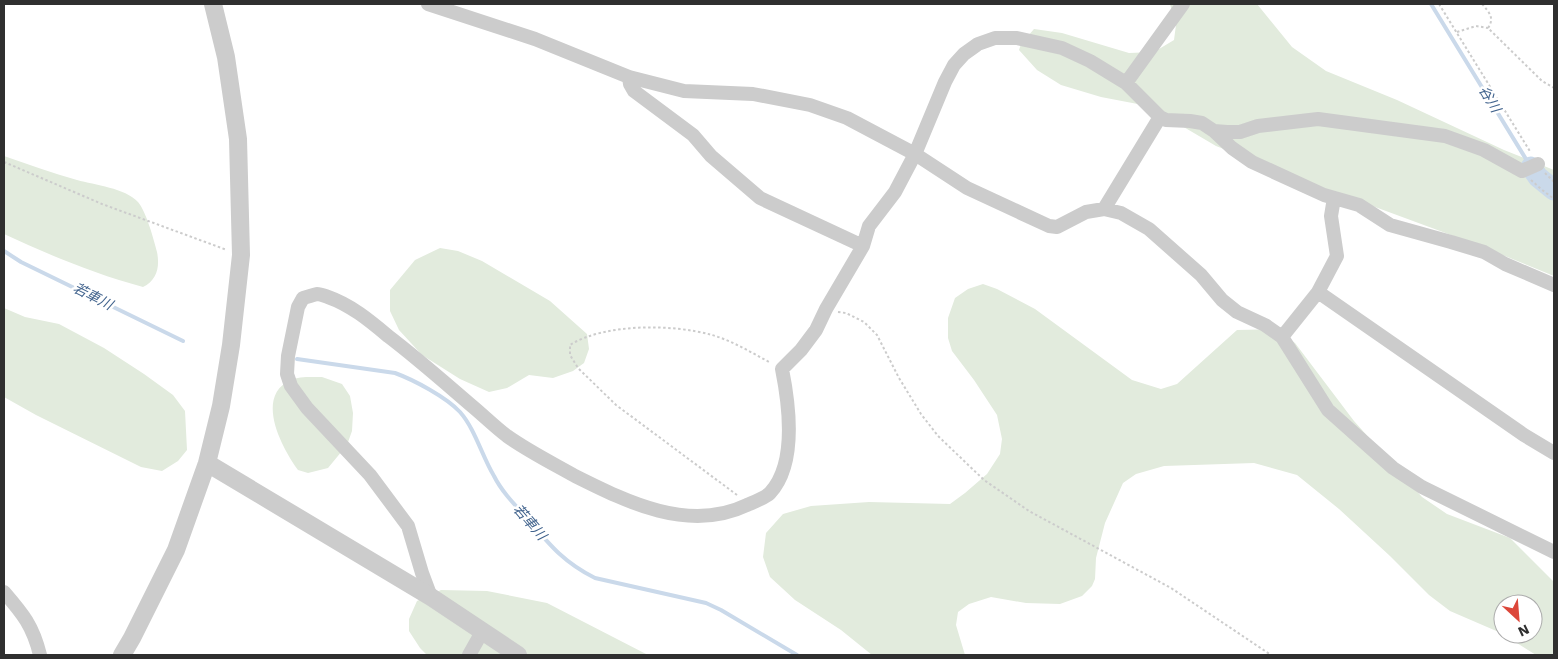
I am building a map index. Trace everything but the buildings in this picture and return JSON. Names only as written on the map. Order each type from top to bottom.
[{"type":"street","points":[[122,655],[176,550],[207,463],[221,406],[228,362],[241,255],[238,139],[226,57],[213,4]]},
{"type":"street","points":[[428,4],[535,39],[629,77],[684,91],[753,94],[810,105],[847,118],[915,154],[967,188],[1049,226],[1057,227],[1086,212],[1104,209],[1121,213],[1149,229],[1201,275],[1222,300],[1237,312],[1266,325],[1282,337],[1328,410],[1393,468],[1422,487],[1554,552]]},
{"type":"street","points":[[1126,83],[1183,4]]},
{"type":"street","points":[[432,597],[422,573],[408,526],[370,475],[307,408],[291,386],[287,374],[288,356],[298,307],[302,298],[318,294],[340,301],[368,319],[506,435],[544,460],[627,501],[658,511],[692,516],[713,516],[735,511],[769,494],[780,480],[787,453],[789,420],[782,369],[801,350],[816,330],[826,309],[863,246],[869,226],[895,192],[915,154],[944,82],[954,66],[964,54],[978,44],[995,38],[1017,38],[1062,48],[1126,83],[1160,117],[1166,120],[1202,123],[1214,130],[1232,148],[1252,162],[1324,196],[1359,205],[1390,225],[1484,252],[1505,264],[1554,286]]},
{"type":"street","points":[[629,77],[634,91],[693,135],[710,156],[760,198],[863,246]]},
{"type":"street","points":[[1104,209],[1160,117]]},
{"type":"street","points":[[1214,130],[1240,132],[1258,126],[1318,119],[1445,136],[1484,150],[1522,171],[1531,167]]},
{"type":"street","points":[[1282,337],[1318,292],[1337,256],[1332,216],[1334,198]]},
{"type":"street","points":[[1318,292],[1524,435],[1554,453]]},
{"type":"street","points":[[207,463],[432,597],[518,655]]},
{"type":"street","points":[[4,592],[27,619],[36,639],[40,655]]},
{"type":"street","points":[[469,655],[482,632]]},
{"type":"path","points":[[1439,4],[1531,167],[1554,182]]},
{"type":"path","points":[[1482,4],[1492,16],[1492,23],[1488,28]]},
{"type":"path","points":[[1456,32],[1476,26],[1488,28],[1542,81],[1554,88]]},
{"type":"path","points":[[4,162],[102,204],[241,255]]},
{"type":"path","points":[[1531,167],[1531,180],[1554,199]]},
{"type":"path","points":[[826,309],[846,313],[864,322],[877,335],[921,414],[938,436],[984,480],[1029,511],[1171,588],[1271,655]]},
{"type":"path","points":[[749,504],[616,405],[578,368],[570,355],[570,345],[582,338],[622,329],[675,328],[713,335],[743,348],[782,369]]},
{"type":"shaded area","points":[[1170,4],[1257,4],[1292,47],[1326,71],[1397,100],[1504,150],[1554,170],[1554,276],[1478,245],[1216,146],[1148,106],[1101,97],[1061,85],[1037,70],[1019,50],[1021,44],[1034,29],[1062,33],[1129,53],[1154,52],[1174,40],[1176,25]]},
{"type":"shaded area","points":[[4,156],[84,182],[118,190],[126,193],[138,202],[144,212],[157,252],[158,268],[152,281],[143,287],[125,282],[72,264],[4,234]]},
{"type":"shaded area","points":[[440,248],[458,251],[482,261],[550,301],[587,334],[589,349],[584,363],[573,371],[553,378],[529,375],[507,388],[489,392],[460,379],[422,355],[399,330],[390,311],[390,290],[415,260]]},
{"type":"shaded area","points":[[983,284],[997,289],[1035,309],[1132,380],[1161,389],[1177,384],[1237,330],[1277,329],[1295,343],[1354,421],[1422,497],[1447,514],[1510,538],[1554,582],[1554,655],[1536,655],[1518,644],[1543,644],[1543,594],[1493,594],[1493,630],[1450,611],[1429,595],[1339,509],[1297,475],[1254,463],[1164,466],[1136,474],[1123,483],[1105,523],[1096,558],[1095,579],[1092,586],[1082,596],[1060,604],[1026,603],[991,597],[969,604],[958,612],[956,625],[965,655],[872,655],[841,630],[795,600],[770,577],[763,557],[766,533],[783,514],[811,506],[869,502],[950,504],[987,474],[1000,454],[1002,439],[997,415],[952,351],[948,338],[948,318],[955,298],[968,289]]},
{"type":"shaded area","points":[[4,308],[25,317],[59,324],[104,348],[173,395],[185,411],[187,450],[178,461],[162,471],[141,467],[4,397]]},
{"type":"shaded area","points":[[302,377],[322,377],[342,384],[350,396],[353,413],[352,431],[347,445],[328,468],[308,473],[298,470],[279,436],[273,410],[274,398],[280,388],[291,380]]},
{"type":"shaded area","points":[[441,590],[487,591],[547,603],[648,655],[427,655],[409,631],[409,619],[417,601]]},
{"type":"waterway","name":"谷川","points":[[1431,4],[1529,164]]},
{"type":"waterway","name":"谷川","points":[[1531,167],[1538,177],[1554,190]]},
{"type":"waterway","name":"若車川","points":[[4,251],[21,262],[183,341]]},
{"type":"waterway","name":"若車川","points":[[297,359],[395,373],[429,390],[460,412],[470,426],[497,482],[505,493],[550,544],[574,566],[595,578],[706,603],[797,655]]}]
